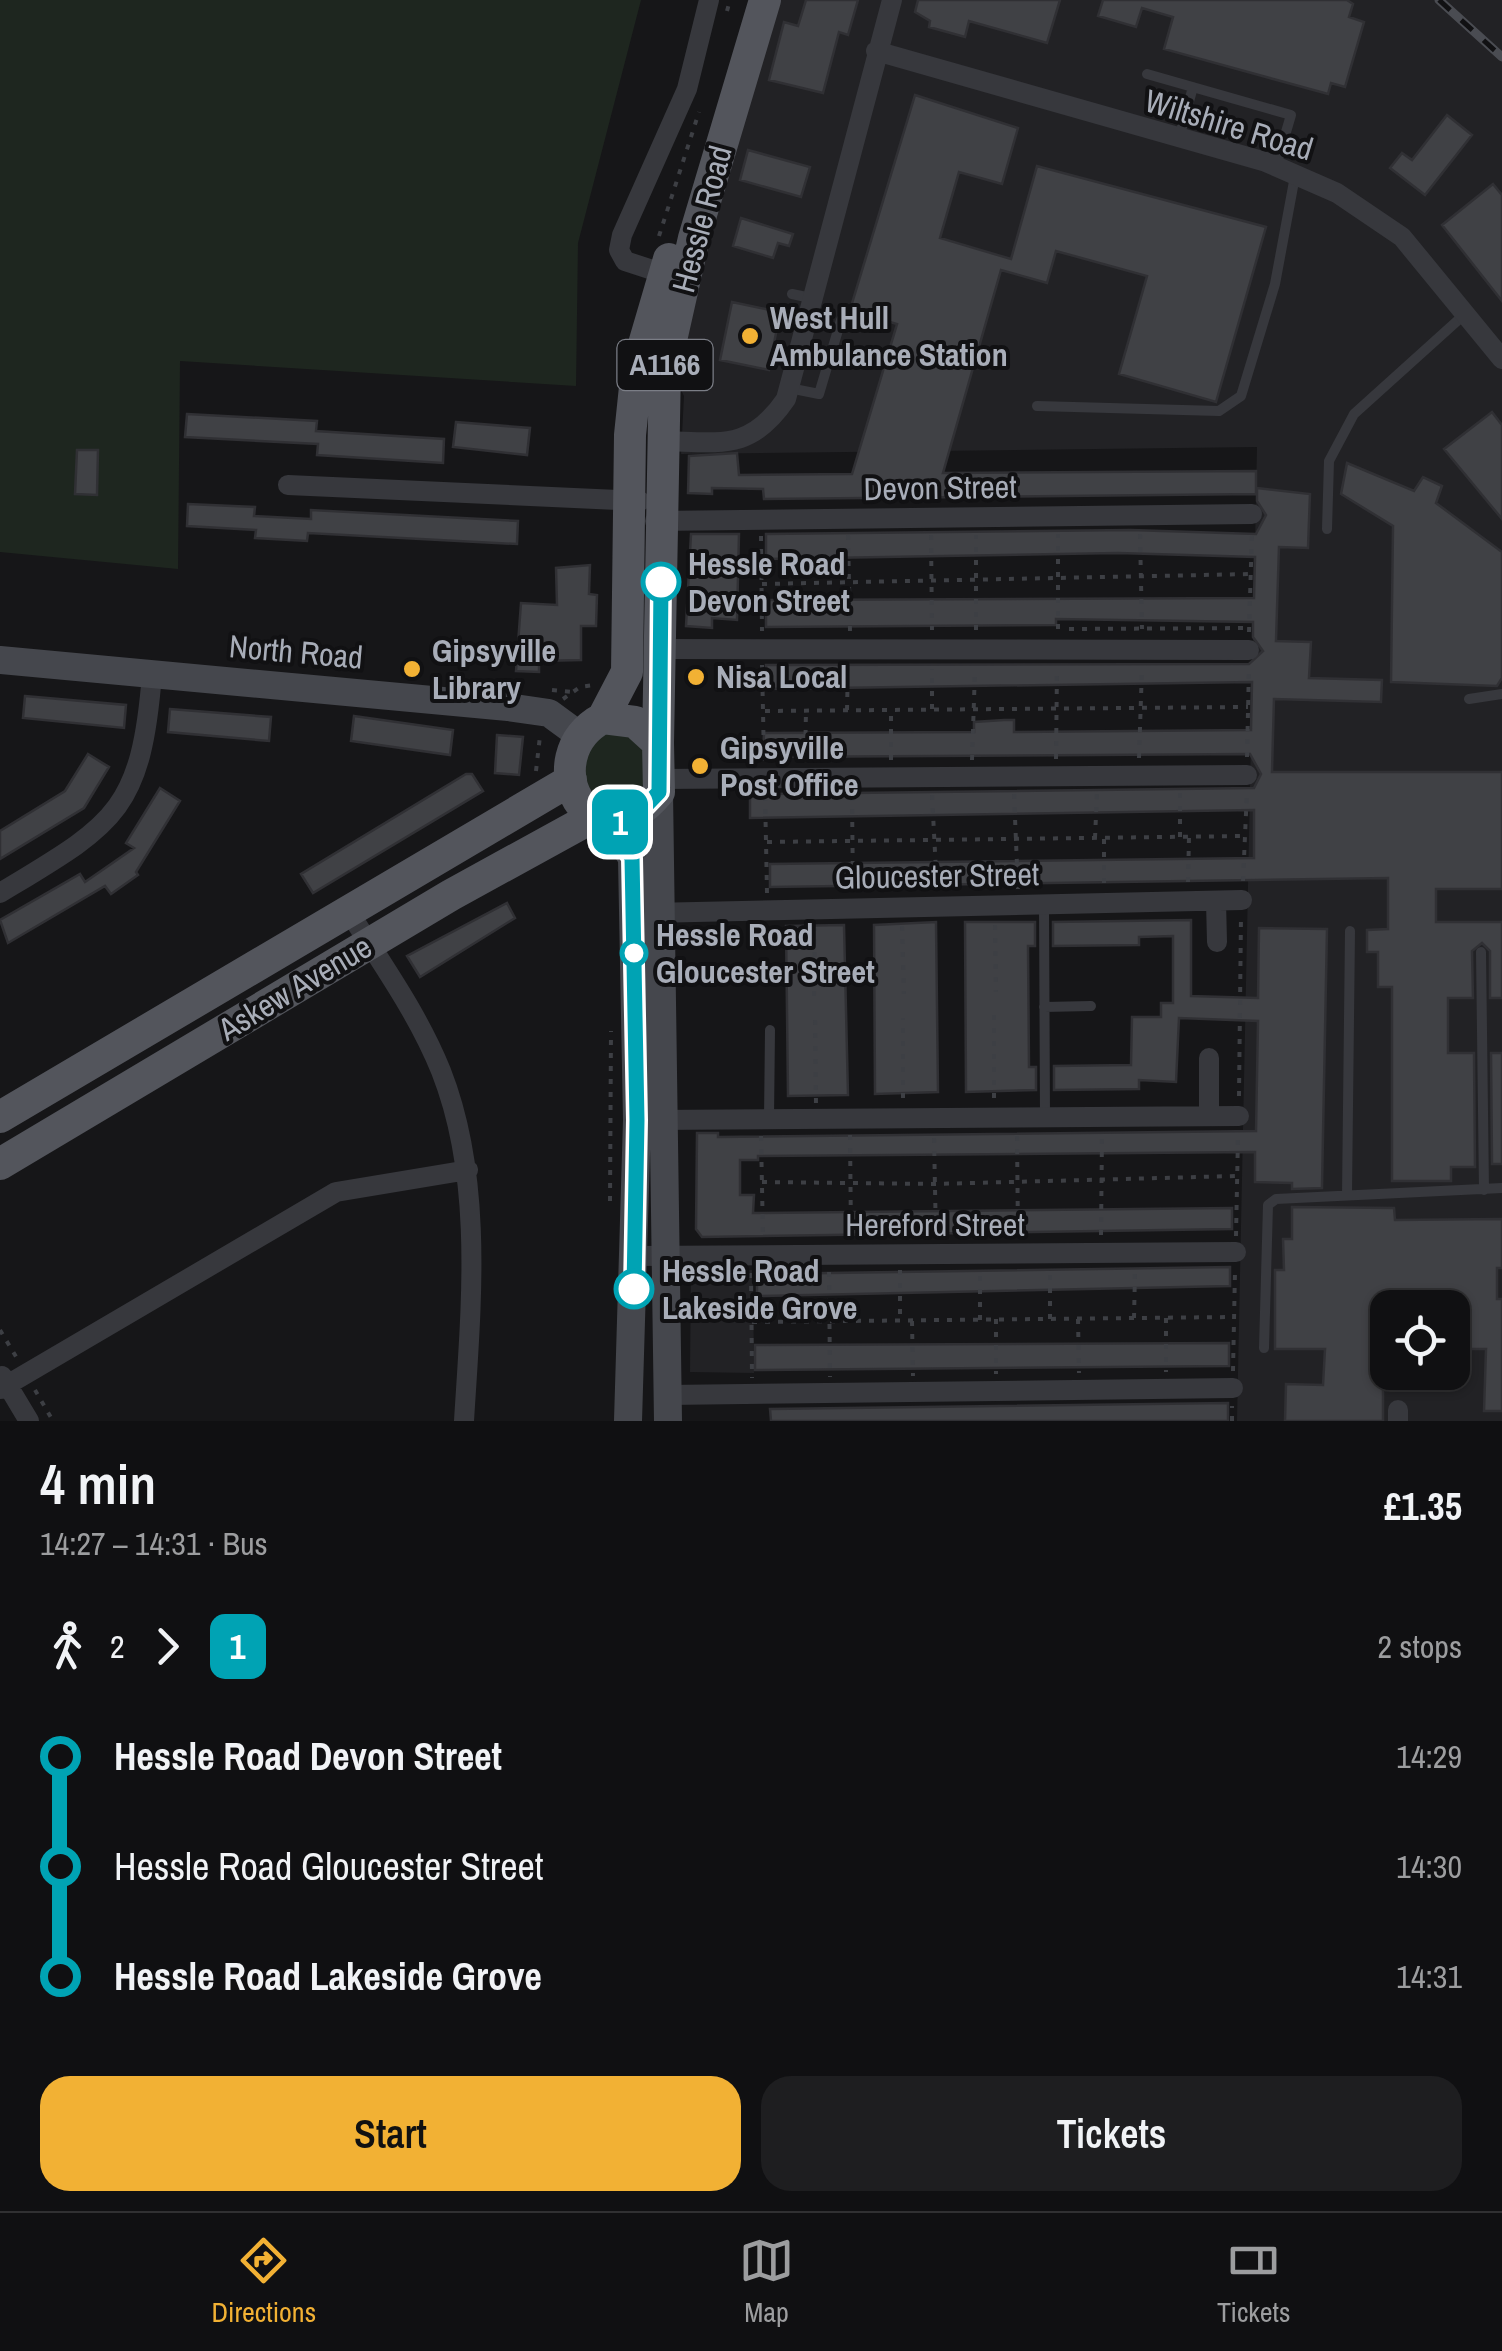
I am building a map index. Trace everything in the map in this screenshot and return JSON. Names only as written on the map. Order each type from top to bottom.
[{"type":"main road","name":"Hessle Road","points":[[591,726],[619,695],[627,672],[628,511],[637,368],[673,277],[765,0]]},
{"type":"main road","name":"Hessle Road","points":[[658,742],[661,441],[673,277],[737,9]]},
{"type":"main road","points":[[634,722],[658,742],[659,786],[635,817],[602,820],[584,809],[570,780],[570,759],[591,726],[634,722]]},
{"type":"main road","name":"Askew Avenue","points":[[0,1118],[570,780]]},
{"type":"main road","name":"Askew Avenue","points":[[0,1164],[370,944],[602,820]]},
{"type":"street","points":[[673,277],[625,262],[620,250],[622,235],[687,89],[709,0]]},
{"type":"street","points":[[661,441],[745,439],[768,426],[789,388],[802,296],[892,0]]},
{"type":"street","name":"Wiltshire Road","points":[[876,51],[1179,138],[1285,171],[1337,193],[1402,237],[1502,358]]},
{"type":"street","name":"Devon Street","points":[[288,485],[628,511],[1252,514]]},
{"type":"street","points":[[659,649],[1249,650]]},
{"type":"street","name":"North Road","points":[[0,660],[550,713],[591,726]]},
{"type":"street","points":[[0,893],[81,844],[120,803],[144,753],[152,674]]},
{"type":"street","points":[[1233,1388],[668,1408],[659,786],[1247,776]]},
{"type":"street","points":[[602,820],[632,858],[637,1120],[628,1421]]},
{"type":"street","points":[[1216,900],[1216,942]]},
{"type":"street","name":"Gloucester Street","points":[[633,914],[1242,900]]},
{"type":"street","points":[[350,912],[416,1016],[442,1074],[468,1170],[470,1334],[464,1421]]},
{"type":"street","points":[[1208,1116],[1209,1058]]},
{"type":"street","points":[[637,1120],[765,1123],[816,1118],[1239,1116]]},
{"type":"street","points":[[30,1421],[2,1382],[336,1192],[468,1170]]},
{"type":"street","name":"Hereford Street","points":[[635,1256],[1236,1252]]},
{"type":"lane","points":[[1036,406],[1219,411],[1241,396],[1275,284],[1291,115],[1147,74]]},
{"type":"lane","points":[[1179,138],[1193,87]]},
{"type":"lane","points":[[1327,529],[1329,461],[1354,414],[1466,312]]},
{"type":"lane","points":[[789,388],[819,394],[841,320]]},
{"type":"lane","points":[[1470,699],[1502,694]]},
{"type":"lane","points":[[1044,904],[1045,1117]]},
{"type":"lane","points":[[1347,1195],[1350,931]]},
{"type":"lane","points":[[1481,952],[1484,1190]]},
{"type":"lane","points":[[1044,1007],[1090,1006]]},
{"type":"lane","points":[[765,1123],[770,1030]]},
{"type":"lane","points":[[1264,1348],[1268,1205],[1276,1199],[1502,1188]]},
{"type":"path","points":[[730,0],[737,9]]},
{"type":"path","points":[[673,277],[700,109]]},
{"type":"path","points":[[1232,1421],[1252,514]]},
{"type":"path","points":[[976,526],[976,630]]},
{"type":"path","points":[[1058,629],[1059,526]]},
{"type":"path","points":[[1140,526],[1142,629]]},
{"type":"path","points":[[848,527],[850,630]]},
{"type":"path","points":[[931,527],[932,630]]},
{"type":"path","points":[[761,528],[762,631]]},
{"type":"path","points":[[762,584],[1251,574]]},
{"type":"path","points":[[762,660],[764,761]]},
{"type":"path","points":[[848,660],[848,710]]},
{"type":"path","points":[[932,660],[932,710]]},
{"type":"path","points":[[972,760],[976,660]]},
{"type":"path","points":[[1056,759],[1058,660]]},
{"type":"path","points":[[1139,758],[1142,660]]},
{"type":"path","points":[[763,711],[1248,707]]},
{"type":"path","points":[[806,710],[806,761]]},
{"type":"path","points":[[890,760],[891,710]]},
{"type":"path","points":[[1180,787],[1180,837]]},
{"type":"path","points":[[1095,838],[1097,788]]},
{"type":"path","points":[[852,790],[853,892]]},
{"type":"path","points":[[932,790],[937,890]]},
{"type":"path","points":[[1014,790],[1018,889]]},
{"type":"path","points":[[764,791],[767,893]]},
{"type":"path","points":[[766,842],[1244,836]]},
{"type":"path","points":[[1188,886],[1189,837]]},
{"type":"path","points":[[1104,838],[1104,888]]},
{"type":"path","points":[[994,915],[996,992]]},
{"type":"path","points":[[902,916],[904,994]]},
{"type":"path","points":[[814,918],[814,996]]},
{"type":"path","points":[[994,1015],[994,1117]]},
{"type":"path","points":[[903,1018],[903,1118]]},
{"type":"path","points":[[815,1020],[816,1118]]},
{"type":"path","points":[[610,1206],[611,1031]]},
{"type":"path","points":[[763,1242],[765,1123]]},
{"type":"path","points":[[1101,1235],[1102,1125]]},
{"type":"path","points":[[934,1126],[936,1238]]},
{"type":"path","points":[[1017,1126],[1018,1236]]},
{"type":"path","points":[[850,1127],[851,1240]]},
{"type":"path","points":[[762,1182],[934,1184],[1236,1176]]},
{"type":"path","points":[[1134,1318],[1135,1263]]},
{"type":"path","points":[[980,1264],[980,1320]]},
{"type":"path","points":[[1050,1264],[1050,1319]]},
{"type":"path","points":[[900,1265],[900,1320]]},
{"type":"path","points":[[751,1266],[752,1378]]},
{"type":"path","points":[[829,1266],[830,1377]]},
{"type":"path","points":[[752,1322],[1234,1317]]},
{"type":"path","points":[[1078,1318],[1079,1373]]},
{"type":"path","points":[[1166,1318],[1166,1372]]},
{"type":"path","points":[[912,1320],[913,1376]]},
{"type":"path","points":[[996,1320],[996,1374]]},
{"type":"shaded area","points":[[0,0],[641,0],[578,243],[576,386],[180,361],[178,569],[0,552]]},
{"type":"shaded area","points":[[772,0],[1502,0],[1502,1421],[1237,1421],[1257,447],[681,454],[684,396],[669,366]]},
{"type":"shaded area","points":[[611,727],[644,746],[647,780],[620,812],[587,795],[583,762],[588,742]]},
{"type":"shaded area","points":[[753,1270],[754,1373],[690,1372],[691,1272]]},
{"type":"building","points":[[806,0],[858,0],[848,35],[839,32],[823,93],[769,80],[784,22],[798,26]]},
{"type":"building","points":[[918,0],[1060,0],[1047,43],[969,21],[965,37],[929,27],[930,21],[915,12]]},
{"type":"building","points":[[1103,0],[1347,0],[1353,4],[1349,17],[1364,22],[1345,87],[1331,83],[1328,94],[1164,49],[1173,17],[1142,8],[1136,27],[1098,16]]},
{"type":"building","points":[[915,95],[1018,128],[1002,184],[959,172],[940,238],[1011,259],[1037,166],[1266,227],[1216,402],[1119,374],[1147,276],[1056,251],[1047,283],[1001,270],[943,473],[1256,471],[1256,494],[764,499],[763,489],[712,488],[712,494],[688,493],[689,456],[737,453],[739,475],[852,474],[897,324],[850,310]]},
{"type":"building","points":[[1447,115],[1472,135],[1425,195],[1390,168],[1402,153],[1412,160]]},
{"type":"building","points":[[748,150],[810,167],[801,197],[740,180]]},
{"type":"building","points":[[1493,184],[1502,195],[1502,301],[1442,225]]},
{"type":"building","points":[[741,218],[793,234],[789,246],[778,243],[773,258],[733,246]]},
{"type":"building","name":"West Hull Ambulance Station","points":[[732,302],[780,312],[769,370],[720,360]]},
{"type":"building","points":[[1492,412],[1502,425],[1502,519],[1444,449]]},
{"type":"building","points":[[187,414],[317,421],[316,431],[444,439],[443,463],[317,455],[318,444],[185,437]]},
{"type":"building","points":[[456,422],[530,428],[527,455],[453,447]]},
{"type":"building","points":[[77,450],[98,450],[97,495],[75,494]]},
{"type":"building","points":[[1347,463],[1414,491],[1423,477],[1442,486],[1436,503],[1502,552],[1502,678],[1497,686],[1391,682],[1393,526],[1341,494]]},
{"type":"building","points":[[1257,488],[1310,494],[1308,548],[1279,547],[1276,641],[1311,642],[1309,678],[1382,680],[1381,702],[1274,699],[1272,772],[1502,772],[1502,889],[1436,889],[1436,922],[1502,922],[1502,998],[1490,998],[1490,951],[1482,943],[1472,951],[1473,998],[1448,998],[1448,1053],[1474,1053],[1475,1167],[1451,1167],[1451,1181],[1392,1181],[1392,987],[1378,987],[1378,952],[1367,952],[1367,930],[1388,929],[1388,878],[770,887],[770,864],[1254,858],[1254,810],[750,818],[750,796],[767,794],[1254,788],[1261,774],[1250,754],[763,757],[764,733],[974,732],[974,722],[1004,720],[1014,720],[1014,732],[1251,730],[1252,682],[766,689],[766,665],[1249,664],[1263,651],[1253,637],[1253,622],[1056,619],[1056,625],[766,627],[766,600],[1254,598],[1255,557],[1118,553],[766,559],[766,534],[1131,530],[1256,534],[1266,515],[1257,501]]},
{"type":"building","points":[[188,504],[255,507],[254,516],[311,519],[311,510],[518,521],[517,544],[308,533],[307,541],[255,538],[256,530],[187,526]]},
{"type":"building","points":[[691,534],[739,534],[737,620],[712,618],[712,628],[686,626]]},
{"type":"building","points":[[590,565],[589,594],[597,595],[596,626],[581,626],[581,660],[539,661],[539,672],[516,671],[521,603],[557,605],[556,568]]},
{"type":"building","points":[[25,696],[126,705],[124,728],[23,718]]},
{"type":"building","points":[[170,709],[271,717],[269,741],[168,732]]},
{"type":"building","points":[[354,716],[453,730],[450,755],[351,741]]},
{"type":"building","points":[[497,735],[523,737],[519,775],[495,773]]},
{"type":"building","points":[[88,754],[109,767],[84,808],[0,859],[0,831],[65,791]]},
{"type":"building","points":[[466,774],[472,774],[483,791],[313,893],[301,874]]},
{"type":"building","points":[[160,788],[180,801],[136,872],[138,875],[111,894],[105,886],[8,943],[0,920],[80,874],[85,882],[134,848],[126,843]]},
{"type":"building","points":[[507,903],[515,918],[420,977],[407,956]]},
{"type":"building","points":[[1191,920],[1191,996],[1258,998],[1259,928],[1327,929],[1322,1188],[1292,1189],[1292,1183],[1255,1182],[1255,1152],[758,1156],[758,1160],[740,1160],[740,1195],[754,1195],[753,1213],[1232,1208],[1232,1229],[702,1237],[696,1229],[697,1133],[718,1133],[718,1137],[1256,1131],[1258,1021],[1179,1018],[1176,1082],[1139,1080],[1139,1089],[1054,1090],[1054,1066],[1131,1065],[1132,1017],[1161,1017],[1161,1003],[1173,1003],[1173,936],[1139,937],[1139,945],[1053,946],[1053,922]]},
{"type":"building","points":[[936,922],[938,1092],[875,1094],[874,925]]},
{"type":"building","points":[[965,922],[1035,922],[1035,946],[1028,946],[1029,1067],[1036,1067],[1036,1090],[966,1092]]},
{"type":"building","points":[[844,925],[848,1095],[788,1096],[786,926]]},
{"type":"building","points":[[1491,1053],[1502,1053],[1502,1164],[1492,1164]]},
{"type":"building","points":[[1292,1207],[1394,1208],[1395,1220],[1502,1219],[1502,1268],[1497,1268],[1497,1299],[1502,1299],[1502,1411],[1484,1411],[1486,1349],[1470,1349],[1470,1290],[1370,1290],[1370,1390],[1383,1390],[1383,1421],[1285,1421],[1286,1384],[1323,1385],[1325,1349],[1275,1349],[1275,1270],[1284,1270],[1283,1239],[1292,1239]]},
{"type":"building","points":[[1230,1267],[1230,1286],[757,1296],[757,1274]]},
{"type":"building","points":[[1229,1343],[1229,1366],[755,1370],[755,1345]]},
{"type":"building","points":[[1228,1403],[1228,1421],[771,1421],[770,1409]]},
{"type":"railway","points":[[1439,0],[1502,57]]},
{"type":"bus line","name":"1","points":[[634,1289],[637,1120],[632,858],[610,822],[635,817],[659,792],[661,582]]},
{"type":"place","name":"West Hull Ambulance Station","points":[[750,336]]},
{"type":"place","name":"Hessle Road Devon Street","points":[[661,582]]},
{"type":"place","name":"Gipsyville Library","points":[[412,669]]},
{"type":"place","name":"Nisa Local","points":[[696,677]]},
{"type":"place","name":"Gipsyville Post Office","points":[[700,766]]},
{"type":"place","name":"Hessle Road Gloucester Street","points":[[634,953]]},
{"type":"place","name":"Hessle Road Lakeside Grove","points":[[634,1289]]}]
